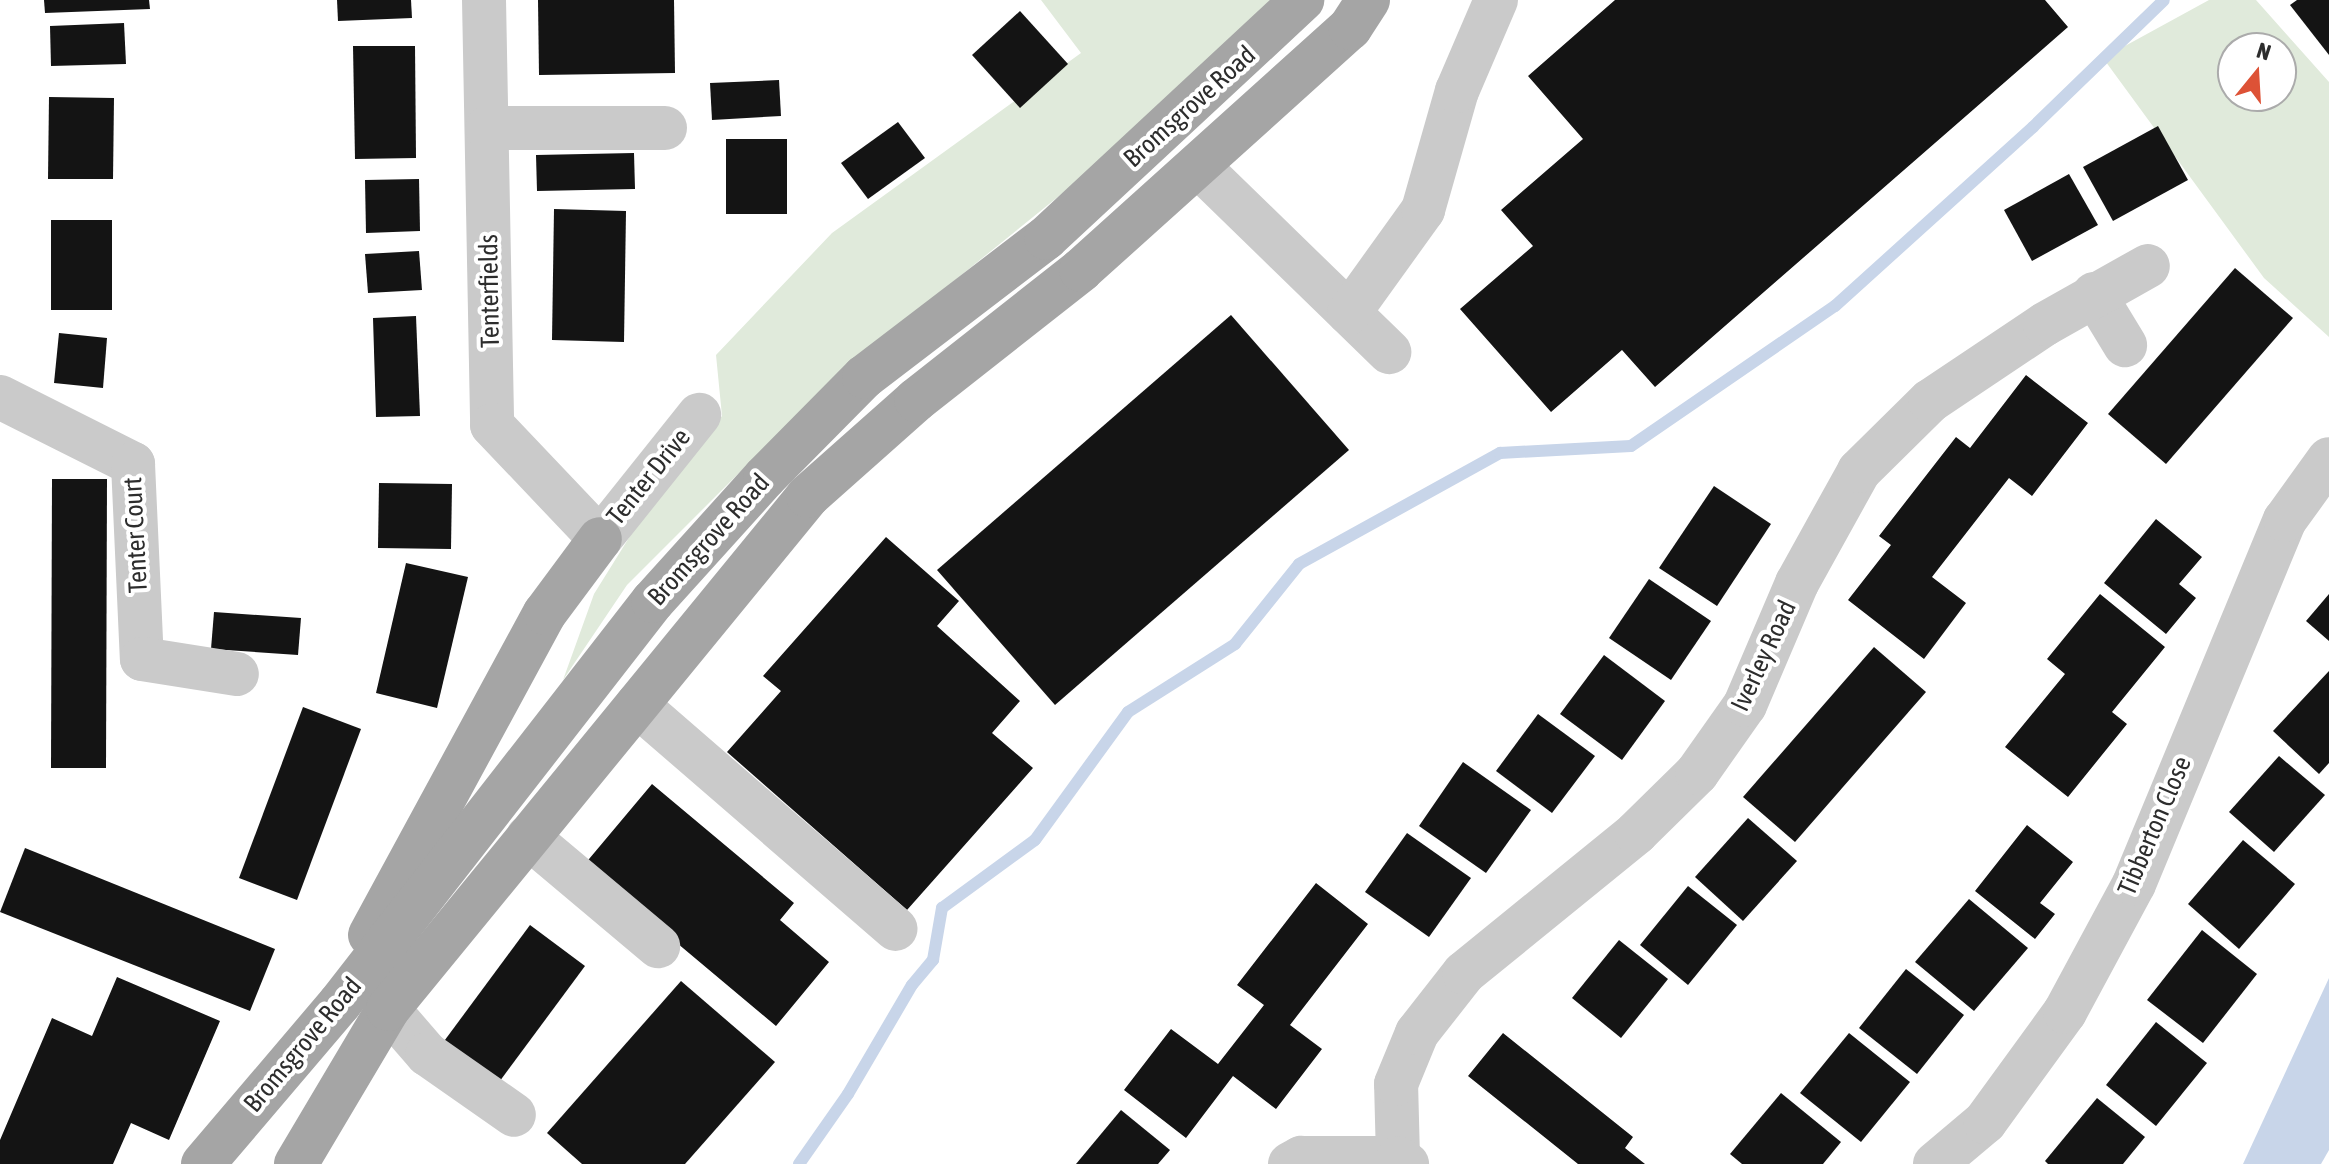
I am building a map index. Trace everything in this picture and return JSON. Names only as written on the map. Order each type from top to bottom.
[{"type":"main road","name":"Bromsgrove Road","points":[[203,1164],[340,1003],[653,601],[765,477],[864,377],[1046,238],[1302,0]]},
{"type":"main road","name":"Bromsgrove Road","points":[[296,1164],[388,1009],[808,496],[916,400],[1081,270],[1350,28],[1368,0]]},
{"type":"main road","points":[[340,1003],[388,894],[530,640],[600,539]]},
{"type":"street","name":"Tenterfields","points":[[484,0],[492,425],[600,539]]},
{"type":"street","points":[[1349,313],[1423,210],[1457,91],[1496,0]]},
{"type":"street","points":[[487,128],[665,128]]},
{"type":"street","points":[[1198,166],[1389,352]]},
{"type":"street","name":"Iverley Road","points":[[1402,1161],[1396,1084],[1417,1033],[1464,973],[1636,833],[1697,773],[1745,705],[1797,583],[1859,471],[1930,401],[2094,294],[2148,266]]},
{"type":"street","points":[[2094,294],[2125,345]]},
{"type":"street","name":"Tenter Court","points":[[0,397],[133,464],[142,659],[237,674]]},
{"type":"street","name":"Tenter Drive","points":[[600,539],[699,415]]},
{"type":"street","name":"Tibberton Close","points":[[1935,1164],[1985,1122],[2065,1012],[2134,884],[2285,520],[2329,459]]},
{"type":"street","points":[[637,705],[896,929]]},
{"type":"street","points":[[528,837],[658,946]]},
{"type":"street","points":[[388,1009],[427,1054],[514,1115]]},
{"type":"street","points":[[1290,1164],[1301,1158],[1402,1161]]},
{"type":"green space","points":[[1041,0],[1270,0],[1225,54],[1132,137],[834,378],[627,585],[563,680],[594,594],[650,504],[722,416],[716,355],[832,233],[1081,53]]},
{"type":"green space","points":[[2209,0],[2256,0],[2284,32],[2217,32],[2217,112],[2297,112],[2297,46],[2329,82],[2329,337],[2264,278],[2103,58]]},
{"type":"water","points":[[2329,978],[2329,1150],[2321,1164],[2243,1164]]},
{"type":"building","points":[[44,0],[149,0],[150,9],[45,13]]},
{"type":"building","points":[[337,0],[411,0],[412,18],[338,21]]},
{"type":"building","points":[[538,0],[674,0],[675,73],[539,75]]},
{"type":"building","points":[[1615,0],[2045,0],[2068,27],[1655,387],[1622,350],[1551,412],[1460,309],[1533,246],[1501,210],[1583,139],[1528,76]]},
{"type":"building","points":[[2297,0],[2329,0],[2329,55],[2290,5]]},
{"type":"building","points":[[1020,11],[1068,64],[1020,108],[972,55]]},
{"type":"building","points":[[124,23],[126,64],[51,66],[50,26]]},
{"type":"building","points":[[353,46],[415,46],[416,158],[355,159]]},
{"type":"building","points":[[779,80],[781,116],[712,120],[710,83]]},
{"type":"building","points":[[49,97],[114,98],[113,179],[48,179]]},
{"type":"building","points":[[898,122],[925,158],[868,199],[841,163]]},
{"type":"building","points":[[2158,126],[2188,180],[2113,221],[2083,167]]},
{"type":"building","points":[[726,139],[787,139],[787,214],[726,214]]},
{"type":"building","points":[[634,153],[635,189],[537,191],[536,155]]},
{"type":"building","points":[[2069,174],[2098,225],[2032,261],[2004,210]]},
{"type":"building","points":[[419,179],[420,231],[366,233],[365,180]]},
{"type":"building","points":[[554,209],[626,211],[624,342],[552,340]]},
{"type":"building","points":[[51,220],[112,220],[112,310],[51,310]]},
{"type":"building","points":[[419,251],[422,290],[368,293],[365,254]]},
{"type":"building","points":[[2235,268],[2293,318],[2166,464],[2108,414]]},
{"type":"building","points":[[1231,315],[1349,450],[1055,705],[937,570]]},
{"type":"building","points":[[416,316],[420,416],[376,417],[373,318]]},
{"type":"building","points":[[59,333],[107,338],[103,388],[54,383]]},
{"type":"building","points":[[2026,375],[2088,423],[2032,496],[2009,478],[1932,577],[1966,603],[1924,659],[1848,600],[1891,545],[1879,536],[1956,437],[1970,448]]},
{"type":"building","points":[[52,479],[107,479],[106,768],[51,768]]},
{"type":"building","points":[[379,483],[452,484],[451,549],[378,548]]},
{"type":"building","points":[[1714,486],[1771,524],[1717,606],[1659,568]]},
{"type":"building","points":[[2156,519],[2202,557],[2179,584],[2196,598],[2166,634],[2104,583]]},
{"type":"building","points":[[886,537],[959,601],[937,626],[1020,701],[992,733],[1033,768],[907,910],[727,752],[781,691],[763,676]]},
{"type":"building","points":[[406,563],[468,577],[437,708],[376,693]]},
{"type":"building","points":[[1649,579],[1711,621],[1671,680],[1609,638]]},
{"type":"building","points":[[2100,594],[2165,647],[2112,712],[2127,724],[2068,797],[2005,747],[2065,674],[2047,659]]},
{"type":"building","points":[[2329,594],[2329,641],[2306,621]]},
{"type":"building","points":[[214,612],[301,618],[298,655],[211,649]]},
{"type":"building","points":[[1874,647],[1926,692],[1795,842],[1743,797]]},
{"type":"building","points":[[1604,655],[1665,701],[1622,760],[1560,714]]},
{"type":"building","points":[[2329,671],[2329,763],[2319,774],[2273,731]]},
{"type":"building","points":[[303,707],[361,729],[297,900],[239,878]]},
{"type":"building","points":[[1538,714],[1595,756],[1552,813],[1496,771]]},
{"type":"building","points":[[2279,756],[2325,795],[2274,852],[2229,812]]},
{"type":"building","points":[[1463,762],[1531,810],[1486,873],[1419,826]]},
{"type":"building","points":[[652,784],[794,903],[780,920],[829,962],[776,1026],[584,865]]},
{"type":"building","points":[[1748,818],[1797,861],[1743,921],[1695,877]]},
{"type":"building","points":[[2027,825],[2073,862],[2040,903],[2055,914],[2035,939],[1975,891]]},
{"type":"building","points":[[1407,833],[1471,878],[1429,937],[1365,892]]},
{"type":"building","points":[[2243,840],[2295,884],[2239,949],[2188,904]]},
{"type":"building","points":[[25,848],[275,949],[250,1011],[0,912]]},
{"type":"building","points":[[1316,883],[1368,924],[1290,1025],[1322,1049],[1276,1109],[1233,1076],[1186,1138],[1124,1090],[1171,1029],[1218,1064],[1264,1005],[1237,985]]},
{"type":"building","points":[[1688,886],[1737,925],[1688,985],[1640,945]]},
{"type":"building","points":[[1969,899],[2028,948],[1974,1011],[1915,962]]},
{"type":"building","points":[[530,925],[585,966],[494,1089],[439,1048]]},
{"type":"building","points":[[2202,930],[2257,974],[2203,1043],[2147,1000]]},
{"type":"building","points":[[1619,940],[1668,979],[1621,1038],[1572,998]]},
{"type":"building","points":[[1906,969],[1964,1015],[1917,1074],[1859,1028]]},
{"type":"building","points":[[117,977],[220,1021],[169,1140],[131,1123],[113,1164],[0,1164],[0,1140],[52,1018],[92,1036]]},
{"type":"building","points":[[681,981],[775,1062],[685,1164],[582,1164],[547,1133]]},
{"type":"building","points":[[2156,1022],[2207,1063],[2156,1126],[2106,1085]]},
{"type":"building","points":[[1503,1033],[1633,1137],[1625,1148],[1645,1164],[1578,1164],[1468,1076]]},
{"type":"building","points":[[1849,1033],[1910,1082],[1861,1142],[1800,1093]]},
{"type":"building","points":[[1781,1093],[1841,1142],[1823,1164],[1742,1164],[1730,1154]]},
{"type":"building","points":[[2097,1098],[2145,1137],[2123,1164],[2048,1164],[2045,1161]]},
{"type":"building","points":[[1121,1110],[1170,1150],[1158,1164],[1076,1164]]},
{"type":"waterway","points":[[799,1164],[848,1094],[912,985],[933,960],[942,908],[1035,840],[1128,712],[1235,644],[1299,564],[1500,453],[1631,446],[1835,306],[2033,127],[2164,0]]}]
